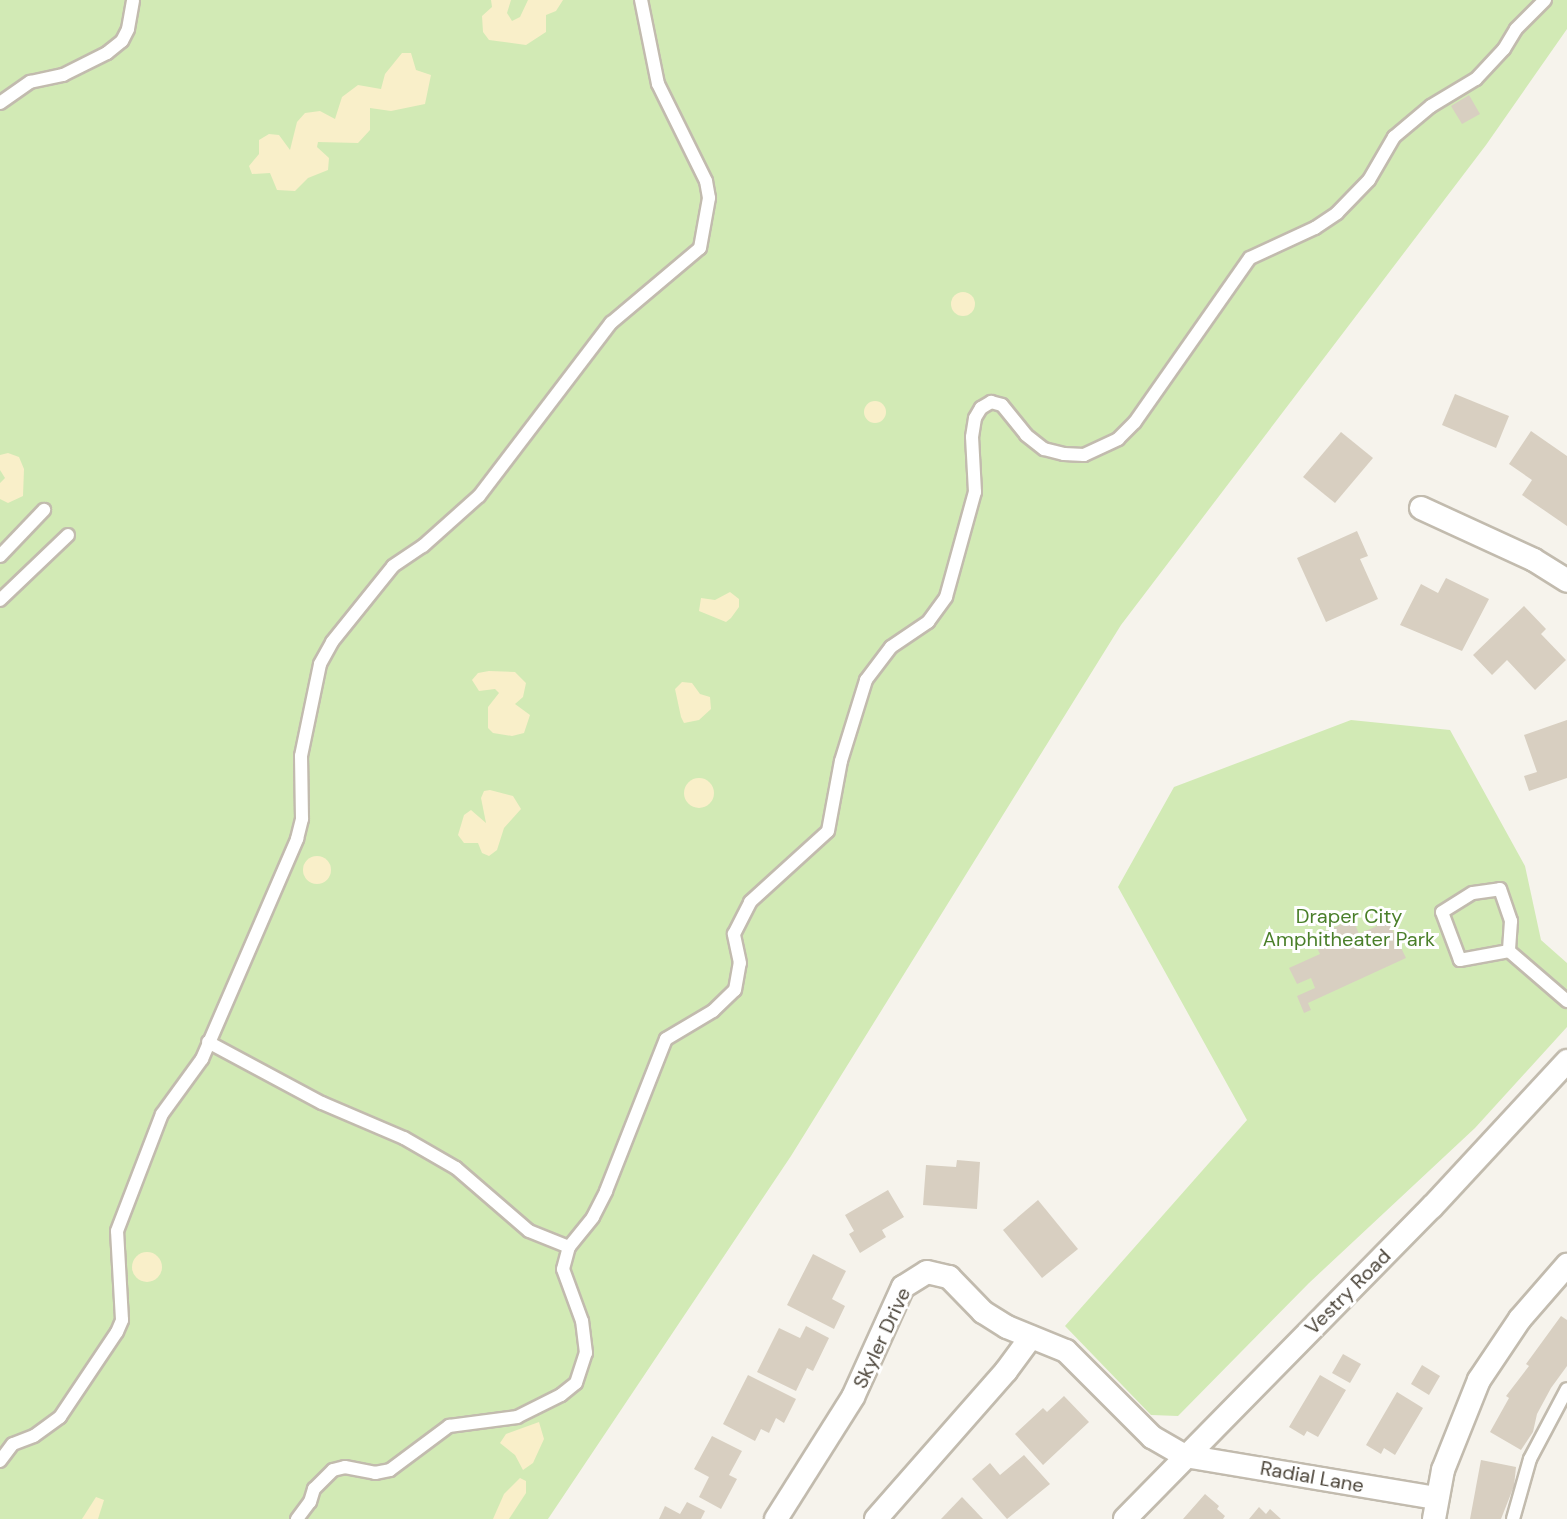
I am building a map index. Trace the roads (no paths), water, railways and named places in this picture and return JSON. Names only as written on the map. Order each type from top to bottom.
[{"type":"street","points":[[1421,508],[1534,560],[1567,581]]},
{"type":"street","name":"Vestry Road","points":[[1125,1519],[1453,1185],[1567,1060]]},
{"type":"street","points":[[1436,1509],[1453,1443],[1479,1380],[1520,1319],[1567,1265]]},
{"type":"street","name":"Skyler Drive","points":[[776,1519],[853,1397],[910,1279],[927,1272],[942,1273],[983,1312],[1031,1337],[1066,1351],[1152,1437],[1185,1456]]},
{"type":"street","points":[[876,1519],[1006,1371],[1031,1337]]},
{"type":"street","name":"Radial Lane","points":[[1185,1456],[1436,1509]]},
{"type":"lane","points":[[0,103],[30,82],[63,75],[107,53],[122,41],[128,29],[133,0]]},
{"type":"lane","points":[[0,1461],[13,1444],[34,1436],[60,1417],[81,1381],[112,1346],[122,1320],[116,1258],[120,1222],[162,1114],[188,1082],[208,1042],[255,944],[297,839],[302,819],[301,756],[320,664],[332,642],[393,566],[423,546],[480,496],[611,323],[700,248],[709,198],[706,181],[658,84],[641,0]]},
{"type":"lane","points":[[297,1519],[310,1502],[314,1489],[333,1470],[345,1467],[375,1473],[390,1470],[449,1426],[517,1417],[561,1395],[576,1383],[586,1353],[582,1321],[563,1269],[569,1247],[593,1217],[606,1191],[666,1039],[726,1002],[735,990],[740,963],[734,934],[750,902],[828,831],[842,760],[866,680],[891,647],[928,622],[946,597],[975,492],[972,437],[975,418],[981,408],[991,402],[1002,405],[1026,435],[1044,449],[1064,454],[1084,455],[1119,439],[1250,258],[1315,228],[1337,213],[1370,180],[1394,137],[1431,106],[1476,79],[1526,17],[1545,0]]},
{"type":"lane","points":[[0,555],[44,510]]},
{"type":"lane","points":[[0,600],[68,535]]},
{"type":"lane","points":[[1500,890],[1511,921],[1509,951],[1460,960],[1442,912],[1473,893],[1500,890]]},
{"type":"lane","points":[[1509,951],[1567,1001]]},
{"type":"lane","points":[[208,1042],[322,1103],[404,1138],[456,1168],[530,1231],[569,1247]]},
{"type":"lane","points":[[1513,1519],[1530,1459],[1567,1389]]},
{"type":"park label","name":"Draper City Amphitheater Park","points":[[1349,928]]}]
